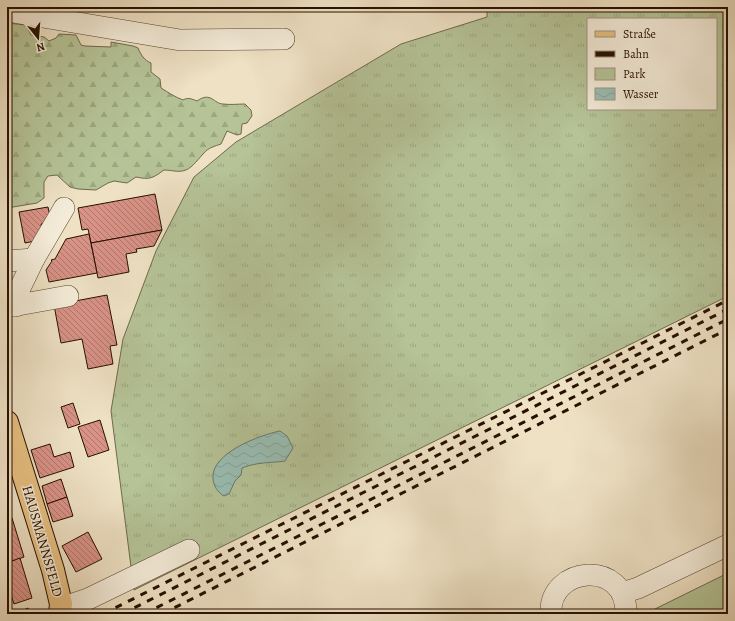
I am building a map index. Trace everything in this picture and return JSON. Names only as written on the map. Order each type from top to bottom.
[{"type":"main road","name":"HAUSMANNSFELD","points":[[7,422],[53,570],[60,598],[61,611]]},
{"type":"street","points":[[7,11],[180,40],[284,39]]},
{"type":"street","points":[[12,307],[34,259],[64,208]]},
{"type":"street","points":[[7,261],[34,259]]},
{"type":"street","points":[[12,307],[68,296]]},
{"type":"street","points":[[622,593],[638,588],[728,545]]},
{"type":"street","points":[[61,611],[189,550]]},
{"type":"street","points":[[552,614],[552,603],[558,590],[568,581],[580,576],[592,574],[600,575],[612,582],[622,593],[625,600],[626,614]]},
{"type":"green space","points":[[487,7],[728,7],[728,296],[134,590],[111,411],[123,339],[156,251],[194,177],[236,142],[401,44],[487,17]]},
{"type":"green space","points":[[7,23],[26,25],[31,35],[44,37],[49,41],[56,38],[59,34],[76,35],[81,45],[85,46],[111,47],[111,42],[133,46],[138,48],[143,57],[151,63],[151,72],[160,79],[161,88],[177,98],[183,100],[188,98],[197,101],[206,97],[223,104],[245,104],[251,110],[252,116],[247,123],[242,124],[241,134],[237,135],[227,131],[221,144],[206,151],[189,169],[183,171],[164,170],[151,178],[136,177],[127,183],[114,181],[96,190],[70,187],[57,175],[48,176],[44,182],[44,198],[37,203],[7,208]]},
{"type":"green space","points":[[728,573],[728,614],[646,614],[657,608]]},
{"type":"water","points":[[280,431],[287,436],[293,448],[285,461],[258,464],[242,468],[241,475],[235,481],[229,494],[224,496],[218,491],[213,481],[214,469],[228,453],[249,441]]},
{"type":"building","points":[[155,194],[162,230],[91,243],[88,229],[82,230],[78,208]]},
{"type":"building","points":[[48,207],[50,216],[45,220],[45,224],[41,224],[42,230],[35,241],[25,243],[19,212]]},
{"type":"building","points":[[162,230],[154,246],[136,249],[137,252],[126,254],[129,272],[98,278],[91,243]]},
{"type":"building","points":[[89,234],[97,273],[49,282],[46,270],[52,261],[51,260],[55,259],[66,239]]},
{"type":"building","points":[[107,295],[117,345],[110,346],[113,364],[88,369],[82,339],[61,343],[54,305]]},
{"type":"building","points":[[73,403],[80,424],[68,428],[61,407]]},
{"type":"building","points":[[100,420],[109,450],[88,457],[78,427]]},
{"type":"building","points":[[50,444],[54,457],[70,452],[74,467],[40,478],[31,450]]},
{"type":"building","points":[[61,479],[67,497],[47,504],[42,486]]},
{"type":"building","points":[[67,497],[73,516],[53,522],[47,504]]},
{"type":"building","points":[[12,518],[24,557],[7,563],[7,520]]},
{"type":"building","points":[[88,532],[102,559],[76,572],[62,546]]},
{"type":"building","points":[[20,558],[32,598],[14,604],[7,582],[7,563]]},
{"type":"building","points":[[28,608],[30,613],[15,614]]},
{"type":"railway","points":[[103,614],[728,300]]},
{"type":"railway","points":[[122,614],[728,309]]},
{"type":"railway","points":[[144,614],[728,319]]},
{"type":"railway","points":[[162,614],[728,329]]}]
